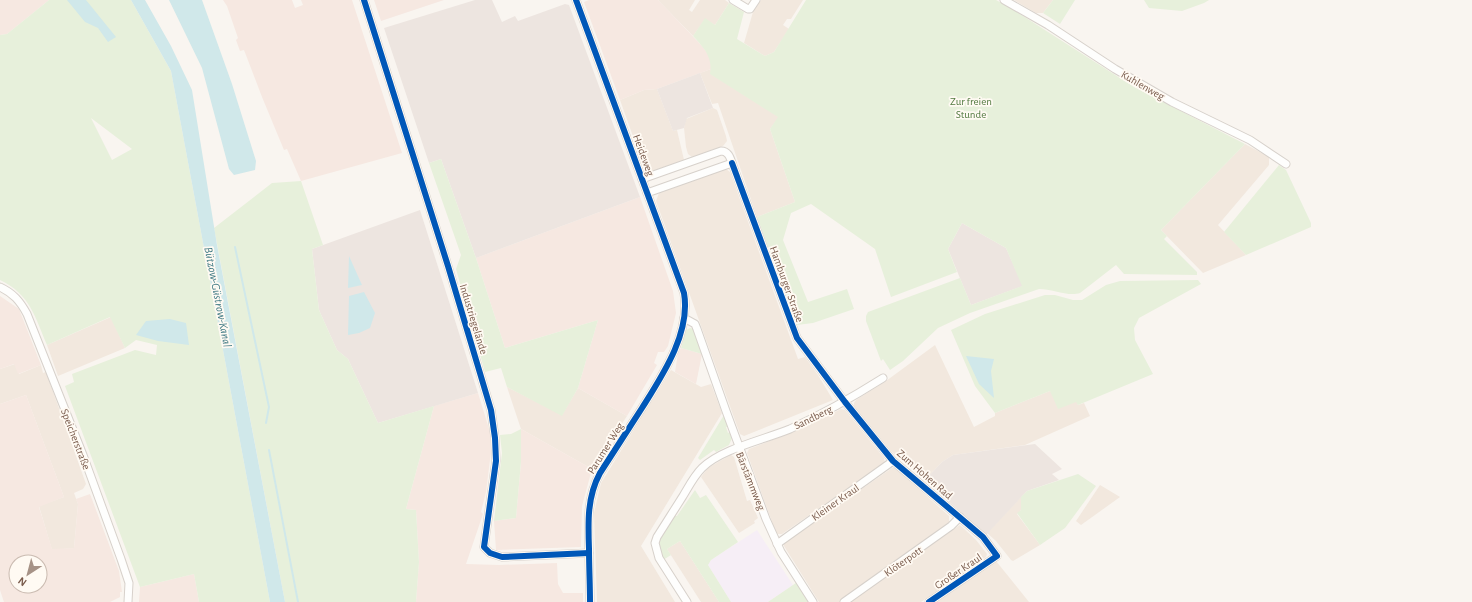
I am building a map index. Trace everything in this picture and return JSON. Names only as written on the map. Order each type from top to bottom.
[{"type":"street","name":"Industriegelände","points":[[364,0],[446,258],[491,410],[495,438],[496,461],[484,547],[490,553],[502,556],[589,553]]},
{"type":"street","name":"Heideweg","points":[[576,0],[684,293],[686,306],[684,318]]},
{"type":"street","points":[[733,0],[748,9],[750,9],[756,0]]},
{"type":"street","name":"Kuhlenweg","points":[[1004,0],[1048,25],[1116,69],[1172,102],[1250,140],[1286,164]]},
{"type":"street","points":[[642,179],[721,151],[729,154],[732,163],[648,194]]},
{"type":"street","name":"Hamburger Straße","points":[[732,163],[797,338],[844,402]]},
{"type":"street","name":"Speicherstraße","points":[[0,287],[20,302],[27,314],[121,559],[129,583],[128,602]]},
{"type":"street","name":"Parumer Weg","points":[[590,602],[588,520],[593,488],[600,473],[669,362],[684,318]]},
{"type":"street","points":[[684,318],[695,324],[698,329],[739,448]]},
{"type":"street","name":"Sandberg","points":[[739,448],[790,429],[844,402],[883,378]]},
{"type":"street","name":"Zum Hohen Rad","points":[[844,402],[893,461],[983,537],[997,556]]},
{"type":"street","name":"Bärstämmweg","points":[[687,602],[659,558],[655,543],[657,537],[693,479],[702,468],[718,456],[739,448],[777,544],[813,602]]},
{"type":"street","name":"Kleiner Kraul","points":[[777,544],[893,461]]},
{"type":"street","name":"Klöterpott","points":[[844,602],[951,526],[960,517]]},
{"type":"street","name":"Großer Kraul","points":[[929,602],[997,556]]},
{"type":"shaded area","points":[[0,0],[49,0],[7,34],[0,35]]},
{"type":"shaded area","points":[[223,0],[292,0],[295,8],[303,5],[301,0],[352,0],[402,153],[301,181],[287,149],[284,150],[244,50],[240,51],[236,40],[238,38],[227,6]]},
{"type":"shaded area","points":[[374,0],[444,0],[381,21]]},
{"type":"shaded area","points":[[475,0],[492,0],[502,22],[515,16],[518,21],[565,4],[569,5],[640,197],[476,258],[441,159],[429,163],[384,28]]},
{"type":"shaded area","points":[[589,0],[658,0],[703,47],[711,59],[711,69],[657,89],[644,90],[620,100],[584,2]]},
{"type":"shaded area","points":[[658,0],[695,0],[689,10],[692,12],[700,0],[725,0],[729,3],[715,25],[705,19],[693,36]]},
{"type":"shaded area","points":[[761,0],[803,0],[791,19],[787,19],[783,25],[789,29],[774,52],[765,56],[744,43],[753,12]]},
{"type":"shaded area","points":[[1014,0],[1053,0],[1043,13],[1036,13]]},
{"type":"shaded area","points":[[711,69],[711,74],[779,117],[770,129],[795,202],[757,217],[718,103],[712,104],[700,73]]},
{"type":"shaded area","points":[[700,73],[713,108],[687,118],[684,128],[673,131],[657,89]]},
{"type":"shaded area","points":[[657,89],[673,131],[677,130],[684,160],[649,172],[645,170],[620,100],[644,90]]},
{"type":"shaded area","points":[[713,108],[717,110],[727,141],[723,146],[692,157],[688,154],[686,147],[684,128],[686,119]]},
{"type":"shaded area","points":[[1245,144],[1269,157],[1269,165],[1218,225],[1246,255],[1203,273],[1161,230]]},
{"type":"shaded area","points":[[726,169],[730,172],[798,359],[805,357],[833,400],[744,436],[740,434],[656,201],[659,193]]},
{"type":"shaded area","points":[[640,197],[673,291],[676,313],[668,346],[664,352],[658,352],[654,363],[657,365],[627,416],[578,388],[598,320],[505,348],[476,258]]},
{"type":"shaded area","points":[[420,210],[478,393],[378,423],[348,359],[337,350],[319,310],[312,249]]},
{"type":"shaded area","points":[[962,223],[1006,248],[1023,286],[971,305],[948,249]]},
{"type":"shaded area","points":[[0,296],[19,309],[41,365],[18,374],[14,364],[0,369]]},
{"type":"shaded area","points":[[111,317],[125,348],[58,376],[47,345]]},
{"type":"shaded area","points":[[935,345],[974,427],[995,416],[995,413],[1050,391],[1077,402],[1078,405],[1084,403],[1090,416],[1025,445],[953,455],[942,462],[925,480],[891,451],[854,406],[854,403],[856,400],[886,381]]},
{"type":"shaded area","points":[[681,348],[702,354],[696,384],[675,372],[678,353]]},
{"type":"shaded area","points":[[15,364],[19,374],[41,365],[43,373],[46,372],[86,484],[83,489],[74,493],[78,504],[74,548],[52,550],[39,506],[64,497],[26,395],[0,404],[0,369]]},
{"type":"shaded area","points":[[671,370],[701,387],[711,384],[722,413],[641,546],[675,602],[597,602],[594,513],[601,483]]},
{"type":"shaded area","points":[[507,387],[562,415],[578,388],[627,416],[592,469],[521,429]]},
{"type":"shaded area","points":[[478,393],[490,432],[491,452],[486,492],[481,512],[483,514],[466,564],[499,565],[557,563],[558,584],[563,593],[583,593],[583,602],[416,602],[419,562],[416,510],[406,509],[434,406]]},
{"type":"shaded area","points":[[26,395],[64,497],[39,507],[52,549],[74,548],[78,504],[76,499],[90,494],[119,571],[122,592],[120,592],[120,597],[110,602],[4,602],[0,590],[0,404]]},
{"type":"shaded area","points":[[841,409],[845,410],[884,458],[885,463],[782,534],[776,533],[747,453],[749,449],[803,428]]},
{"type":"shaded area","points":[[521,429],[592,469],[582,506],[581,547],[496,550],[494,521],[516,518],[521,462]]},
{"type":"shaded area","points":[[1035,444],[1062,469],[1052,474],[1059,480],[1027,491],[986,535],[925,480],[942,462],[953,455]]},
{"type":"shaded area","points":[[731,455],[734,457],[747,501],[750,500],[758,518],[754,521],[755,523],[739,533],[701,477],[708,468]]},
{"type":"shaded area","points":[[892,468],[895,468],[949,516],[949,522],[894,565],[840,602],[819,602],[784,546],[784,543]]},
{"type":"shaded area","points":[[1100,485],[1120,497],[1081,525],[1076,521]]},
{"type":"shaded area","points":[[1021,497],[1021,510],[1017,514],[1040,545],[1013,561],[987,533]]},
{"type":"shaded area","points":[[960,525],[976,540],[987,554],[986,557],[921,602],[848,602]]},
{"type":"shaded area","points":[[757,530],[793,585],[768,602],[731,602],[708,565],[711,560]]},
{"type":"shaded area","points":[[680,541],[719,602],[701,602],[667,549]]},
{"type":"shaded area","points":[[996,561],[1029,602],[937,602]]},
{"type":"shaded area","points":[[194,574],[199,602],[139,602],[140,587]]},
{"type":"green space","points":[[49,0],[131,0],[171,71],[270,602],[199,602],[194,574],[140,587],[65,386],[74,382],[72,374],[135,350],[156,355],[157,345],[136,340],[125,348],[110,317],[47,345],[35,316],[25,299],[18,292],[0,280],[0,35],[7,34]],"holes":[[[91,118],[132,149],[112,160]]]},
{"type":"green space","name":"Zur freien Stunde","points":[[806,0],[996,0],[1134,87],[1245,144],[1161,230],[1167,236],[1164,239],[1197,272],[1197,275],[1124,274],[1116,265],[1080,293],[1071,294],[1039,289],[970,313],[938,328],[903,361],[890,370],[883,359],[881,361],[866,321],[868,312],[960,278],[971,305],[1022,286],[1006,248],[962,223],[948,249],[957,272],[891,297],[875,249],[811,204],[791,213],[783,240],[808,302],[847,289],[854,309],[813,323],[797,325],[757,217],[795,202],[770,129],[778,117],[710,74],[711,68],[707,53],[693,36],[705,18],[715,25],[729,3],[744,12],[737,39],[765,56],[774,52]]},
{"type":"green space","points":[[1053,0],[1075,0],[1060,24],[1043,13]]},
{"type":"green space","points":[[1144,0],[1209,0],[1182,11],[1149,8]]},
{"type":"green space","points":[[441,159],[476,258],[505,348],[598,320],[578,388],[562,416],[507,387],[501,368],[485,372],[456,269],[461,255],[429,163]]},
{"type":"green space","points":[[1279,165],[1286,170],[1311,223],[1311,227],[1246,255],[1224,232]]},
{"type":"green space","points":[[301,181],[323,245],[312,249],[319,310],[337,350],[348,359],[378,423],[434,406],[406,509],[416,510],[419,562],[416,602],[285,602],[214,228],[272,183]]},
{"type":"green space","points":[[1198,280],[1201,284],[1139,318],[1134,328],[1135,340],[1153,374],[1078,405],[1076,402],[1058,409],[1050,391],[995,413],[975,386],[951,330],[985,314],[1045,295],[1055,295],[1073,300],[1082,300],[1106,285],[1120,281]]},
{"type":"green space","points":[[690,328],[694,329],[702,354],[681,348],[686,330]]},
{"type":"green space","points":[[724,415],[728,427],[726,427],[728,433],[730,432],[732,438],[729,445],[716,452],[714,450],[700,460],[698,458]]},
{"type":"green space","points":[[521,429],[521,462],[516,518],[494,521],[502,453],[500,435],[511,434]]},
{"type":"green space","points":[[1078,474],[1096,486],[1065,528],[1040,545],[1017,513],[1021,510],[1021,497],[1027,491]]},
{"type":"green space","points":[[695,490],[700,498],[706,495],[738,542],[711,560],[708,565],[731,602],[719,602],[680,541],[667,549],[671,555],[663,560],[660,553],[659,547],[663,532],[673,516],[677,516]]},
{"type":"green space","points":[[796,583],[809,602],[768,602],[793,585]]},
{"type":"water","points":[[67,0],[86,0],[116,37],[108,42],[98,28],[85,22]]},
{"type":"water","name":"Bützow-Güstrow-Kanal","points":[[131,0],[145,0],[171,46],[192,90],[217,245],[285,602],[270,602],[171,71]]},
{"type":"water","points":[[169,0],[202,0],[232,84],[256,161],[255,170],[234,175],[229,169],[202,68]]},
{"type":"water","points":[[349,256],[362,285],[348,288]]},
{"type":"water","points":[[364,292],[375,313],[370,328],[359,333],[348,335],[349,296]]},
{"type":"water","points":[[170,319],[186,323],[189,345],[158,341],[136,335],[146,321]]},
{"type":"water","points":[[966,356],[994,359],[991,371],[994,398],[979,384]]},
{"type":"waterway","points":[[235,247],[269,407],[266,423]]},
{"type":"waterway","points":[[269,450],[298,602]]},
{"type":"cycle path","points":[[364,0],[448,266],[491,410],[495,438],[496,461],[484,547],[490,553],[502,557],[589,553]]},
{"type":"cycle path","points":[[576,0],[684,293],[685,308],[679,339],[666,368],[600,473],[593,491],[589,510],[588,529],[590,602]]},
{"type":"cycle path","points":[[732,163],[797,338],[845,402],[893,461],[983,537],[997,556],[929,602]]}]
